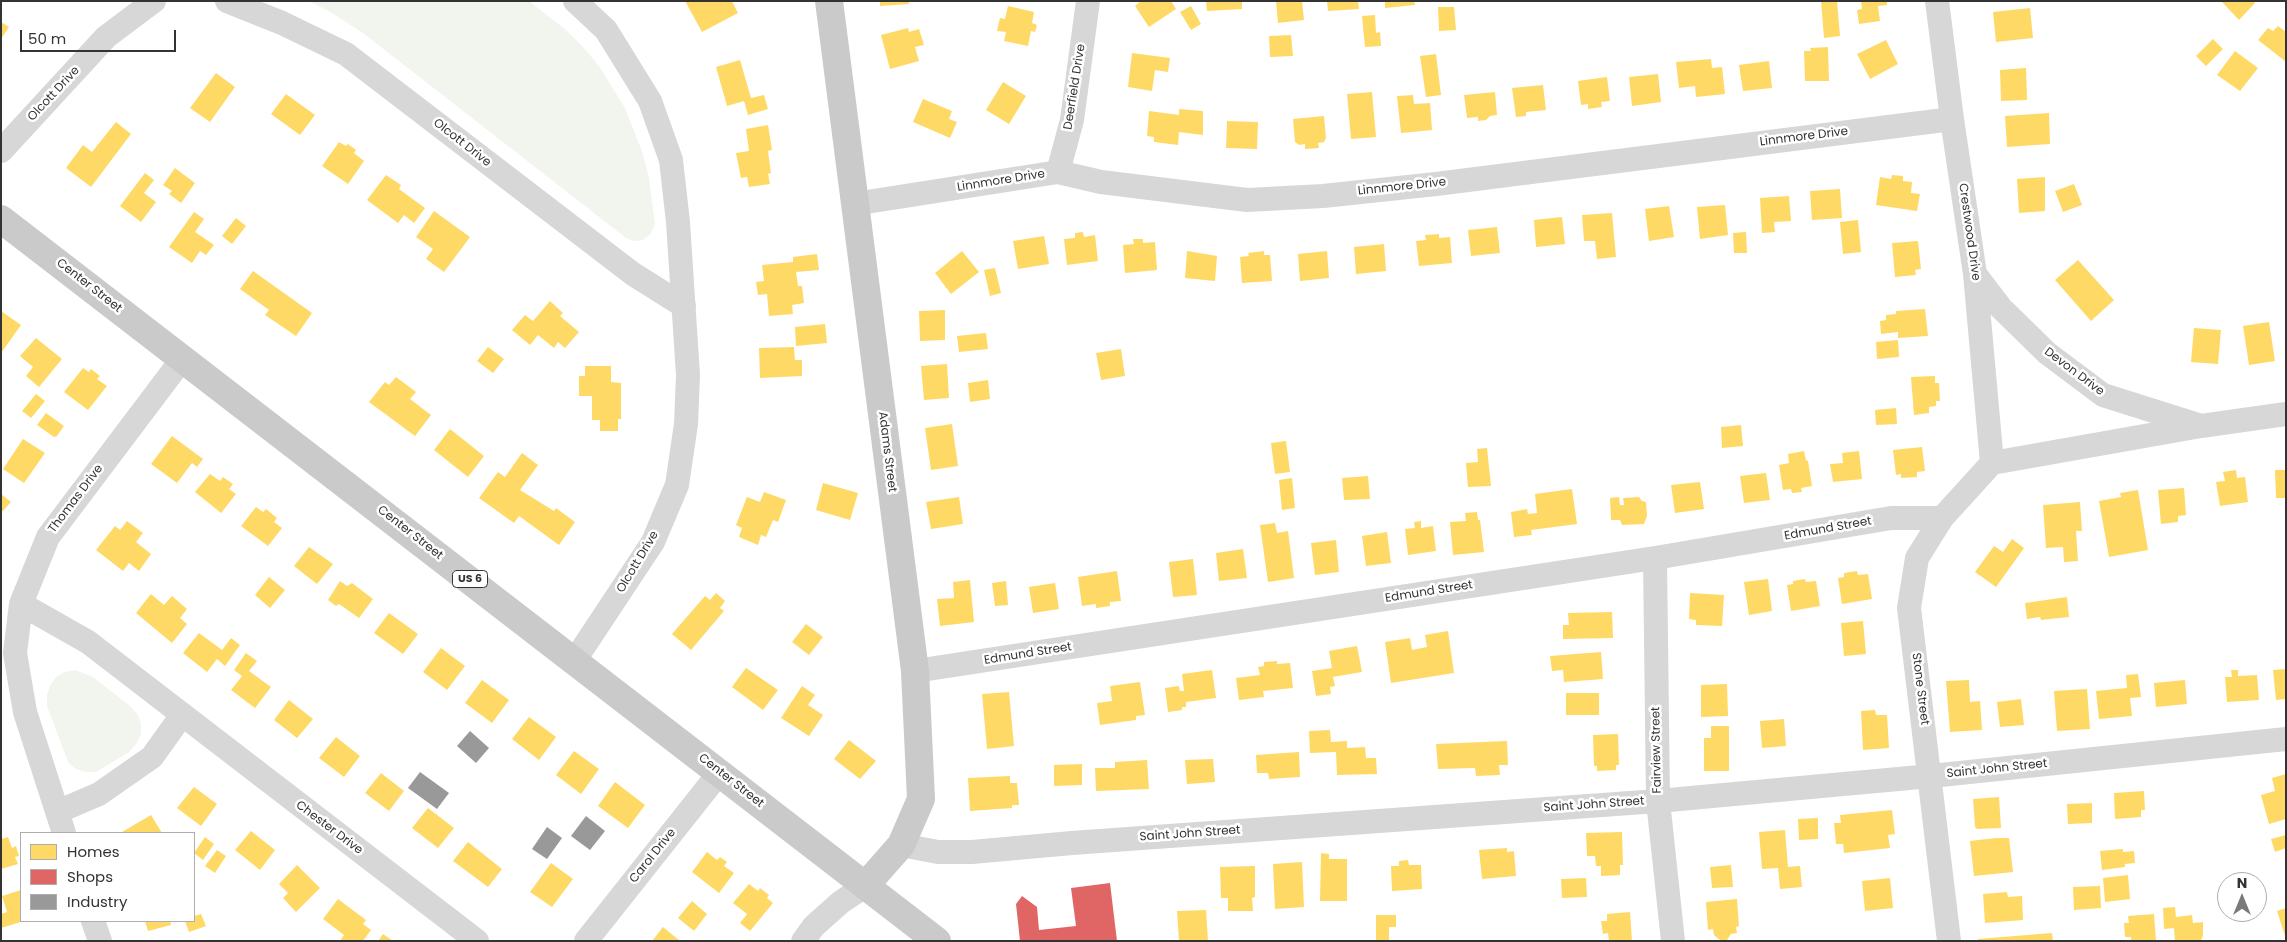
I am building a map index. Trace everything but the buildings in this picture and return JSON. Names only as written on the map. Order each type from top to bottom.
[{"type":"main road","name":"Adams Street","points":[[829,1],[915,671],[922,799],[901,845],[865,886]]},
{"type":"main road","name":"Center Street","points":[[1,219],[937,941]]},
{"type":"street","name":"Olcott Drive","points":[[1,151],[106,37],[154,1]]},
{"type":"street","name":"Olcott Drive","points":[[228,1],[282,23],[346,54],[633,274],[684,306]]},
{"type":"street","name":"Olcott Drive","points":[[575,1],[606,30],[650,101],[671,160],[678,222],[688,374],[686,424],[677,485],[653,542],[575,660]]},
{"type":"street","name":"Deerfield Drive","points":[[1058,172],[1072,120],[1088,1]]},
{"type":"street","name":"Crestwood Drive","points":[[1937,1],[1952,119],[1976,274],[1992,463]]},
{"type":"street","name":"Linnmore Drive","points":[[854,204],[1058,172],[1100,182],[1247,200],[1323,196],[1436,184],[1952,119]]},
{"type":"street","name":"Devon Drive","points":[[1976,274],[2002,308],[2047,353],[2104,395],[2201,426]]},
{"type":"street","name":"Thomas Drive","points":[[61,822],[25,712],[15,653],[21,604],[48,536],[183,358]]},
{"type":"street","name":"Devon Drive","points":[[1992,463],[2201,426],[2286,414]]},
{"type":"street","name":"Stone Street","points":[[1949,941],[1931,776],[1909,608],[1917,558],[1942,518],[1992,463]]},
{"type":"street","name":"Edmund Street","points":[[915,671],[1655,558],[1891,518],[1942,518]]},
{"type":"street","name":"Fairview Street","points":[[1655,558],[1658,801],[1673,941]]},
{"type":"street","name":"Chester Drive","points":[[21,604],[88,642],[477,941]]},
{"type":"street","points":[[61,822],[152,757],[182,714]]},
{"type":"street","name":"Saint John Street","points":[[901,845],[938,852],[972,852],[1092,841],[1658,801],[1931,776],[2286,738]]},
{"type":"street","name":"Carol Drive","points":[[586,941],[720,772]]},
{"type":"street","points":[[803,941],[814,926],[841,902],[865,886]]},
{"type":"street","points":[[93,922],[100,941]]},
{"type":"shaded area","points":[[309,1],[529,1],[565,29],[583,47],[599,66],[625,108],[643,154],[649,178],[655,224],[650,235],[643,240],[634,241],[626,238],[363,33]]},
{"type":"shaded area","points":[[75,670],[93,677],[130,706],[137,714],[141,723],[141,734],[137,743],[129,752],[96,772],[85,772],[76,769],[68,762],[47,706],[47,695],[56,677],[65,672]]}]
